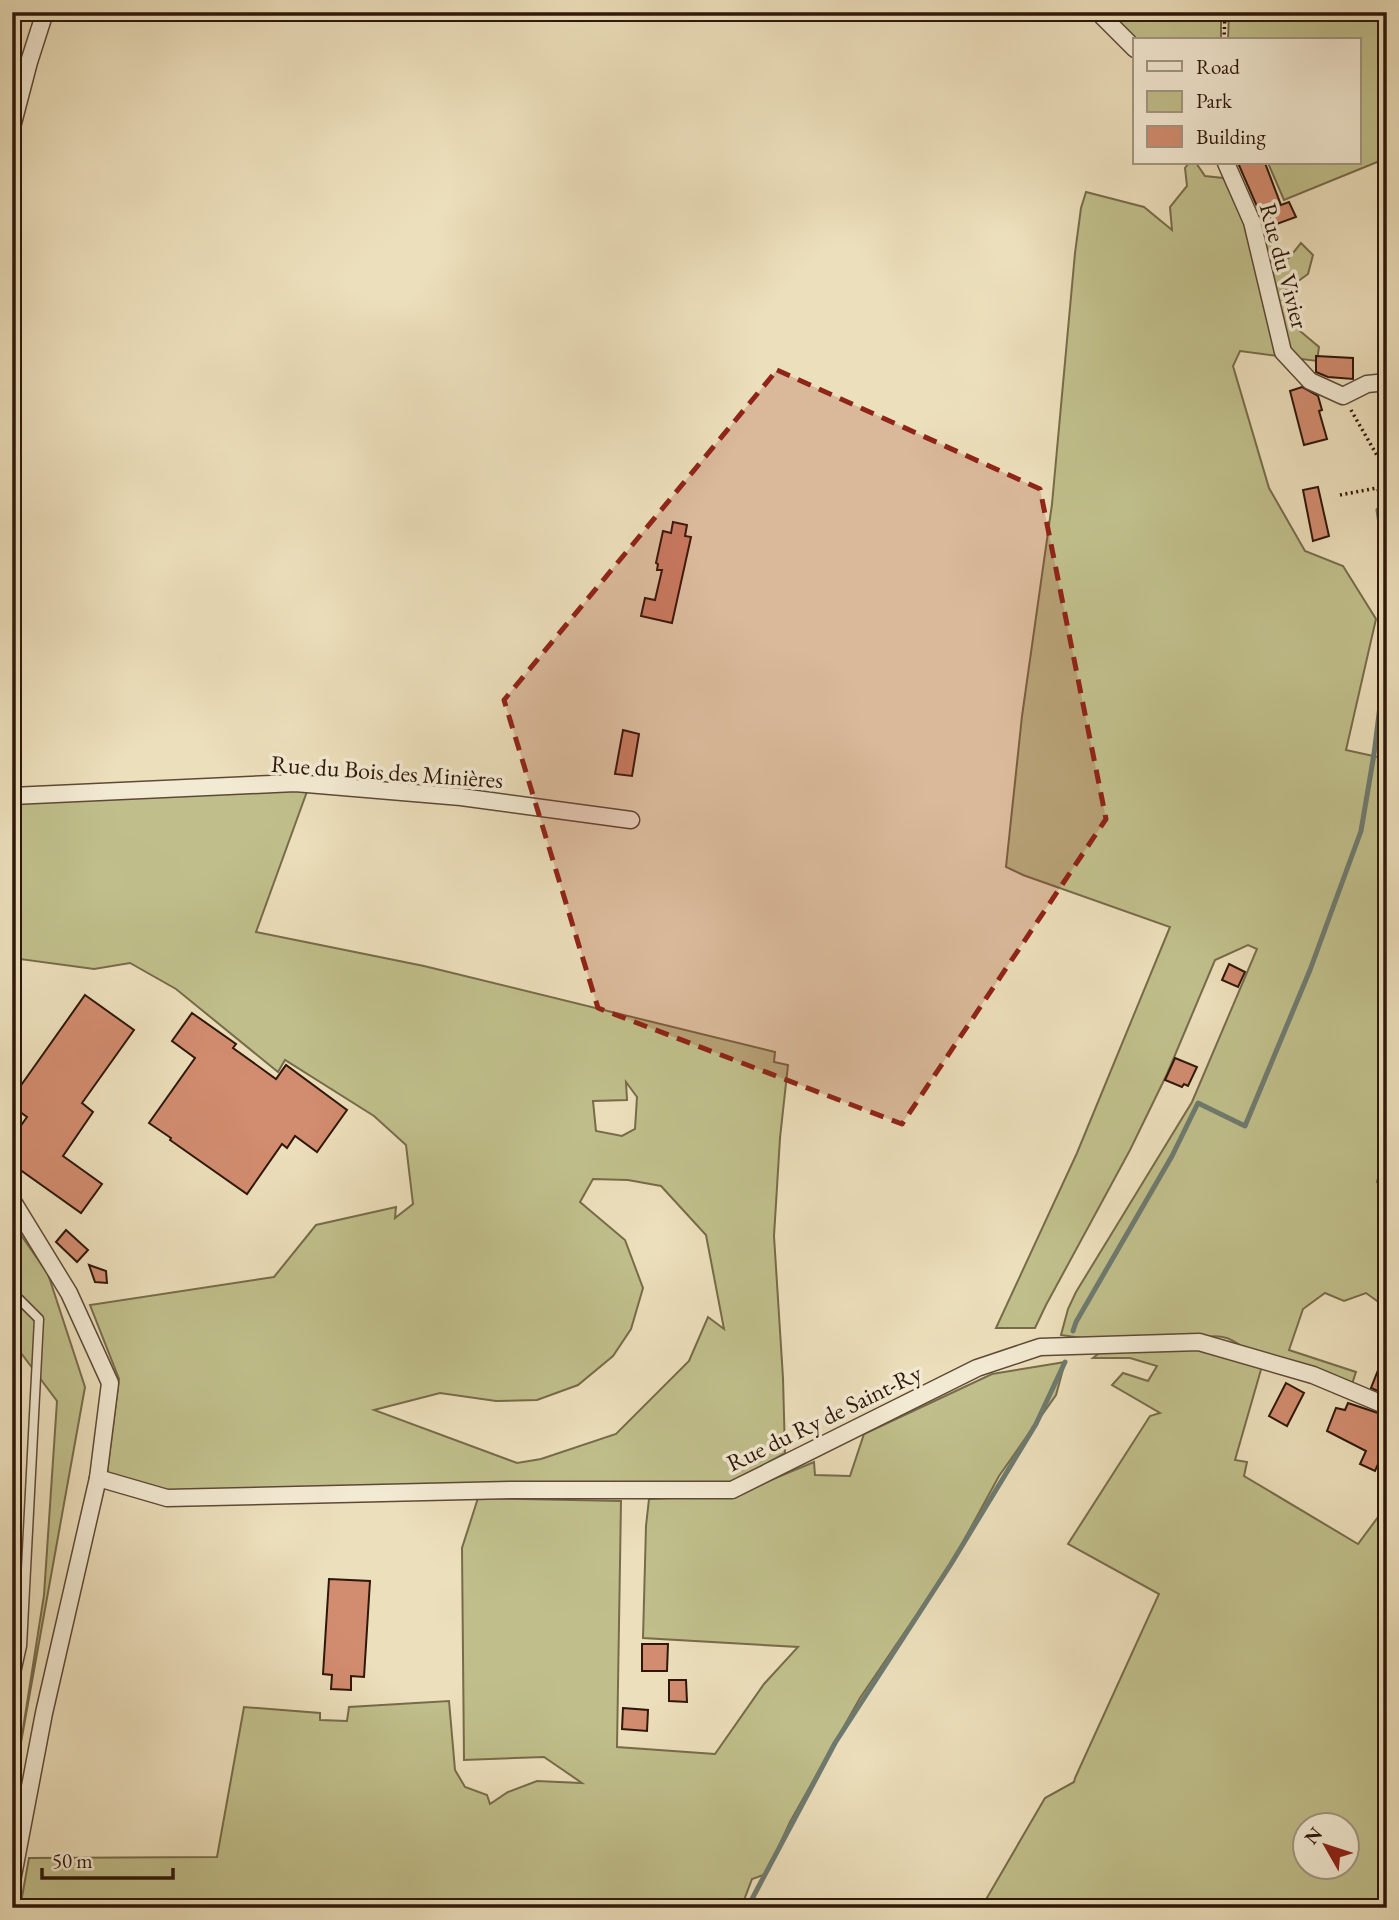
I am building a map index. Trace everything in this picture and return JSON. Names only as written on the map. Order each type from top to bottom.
[{"type":"street","points":[[12,127],[45,12]]},
{"type":"street","points":[[1098,12],[1133,46]]},
{"type":"street","name":"Rue du Vivier","points":[[1226,164],[1252,222],[1283,352],[1310,381],[1343,396]]},
{"type":"street","points":[[1343,396],[1367,384],[1387,382]]},
{"type":"street","name":"Rue du Bois des Minières","points":[[12,796],[295,783],[461,797],[631,820]]},
{"type":"street","points":[[12,1200],[69,1293],[110,1383],[98,1478],[44,1713],[12,1881]]},
{"type":"street","name":"Rue du Ry de Saint-Ry","points":[[98,1478],[167,1498],[512,1490],[732,1490],[976,1368],[1040,1348],[1199,1342],[1313,1376],[1387,1406]]},
{"type":"lane","points":[[12,1292],[39,1320],[22,1646],[12,1691]]},
{"type":"path","points":[[1224,38],[1225,12]]},
{"type":"path","points":[[1343,396],[1387,473]]},
{"type":"path","points":[[1340,495],[1387,486]]},
{"type":"path","points":[[1378,489],[1387,531]]},
{"type":"highlighted area","points":[[777,370],[1040,489],[1106,819],[902,1124],[598,1008],[504,700]]},
{"type":"green space","points":[[1107,12],[1221,12],[1221,38],[1133,38]]},
{"type":"green space","points":[[1229,12],[1387,12],[1387,158],[1284,200],[1268,164],[1360,164],[1360,38],[1228,38]]},
{"type":"green space","points":[[1188,164],[1197,164],[1205,176],[1223,178],[1258,219],[1279,261],[1289,258],[1301,243],[1313,255],[1308,274],[1286,290],[1300,331],[1319,347],[1317,361],[1240,351],[1233,366],[1269,488],[1305,551],[1343,566],[1376,619],[1346,750],[1387,759],[1387,1157],[1383,1158],[1377,1182],[1387,1190],[1387,1308],[1366,1293],[1344,1301],[1325,1293],[1303,1309],[1289,1350],[1356,1372],[1352,1384],[1247,1350],[1228,1338],[1205,1337],[1262,1366],[1235,1460],[1247,1462],[1244,1476],[1358,1544],[1387,1505],[1387,1908],[981,1908],[1045,1798],[1074,1782],[1159,1594],[1068,1544],[1150,1416],[1160,1413],[1112,1385],[1123,1373],[1148,1381],[1157,1366],[1130,1358],[1093,1358],[1103,1350],[1103,1341],[1061,1335],[1076,1292],[1192,1102],[1257,949],[1248,945],[1215,960],[1167,1074],[1130,1150],[1035,1328],[996,1328],[1077,1153],[1170,927],[1006,867],[1022,716],[1052,504],[1081,208],[1086,192],[1144,207],[1172,230],[1170,207],[1187,186],[1185,168]]},
{"type":"green space","points":[[309,786],[256,932],[424,966],[775,1052],[774,1062],[788,1065],[774,1236],[785,1453],[730,1484],[164,1493],[107,1473],[119,1379],[90,1305],[274,1277],[316,1225],[396,1207],[395,1218],[413,1204],[406,1145],[374,1116],[285,1060],[278,1072],[176,989],[130,963],[94,969],[12,958],[12,801]],"holes":[[[626,1082],[637,1097],[635,1129],[622,1136],[596,1131],[593,1101],[627,1100]],[[593,1179],[628,1180],[661,1186],[706,1235],[724,1329],[708,1317],[689,1361],[616,1434],[541,1459],[517,1463],[374,1410],[440,1393],[496,1401],[537,1400],[578,1385],[613,1356],[631,1329],[643,1288],[625,1240],[580,1202]]]},
{"type":"green space","points":[[12,1222],[48,1274],[85,1387],[20,1748],[44,1595],[57,1401],[12,1341]]},
{"type":"green space","points":[[1065,1362],[1056,1395],[999,1476],[951,1564],[860,1698],[790,1822],[766,1874],[752,1879],[741,1908],[20,1908],[29,1858],[217,1857],[244,1707],[320,1713],[320,1720],[347,1721],[349,1707],[449,1701],[455,1770],[465,1787],[487,1795],[490,1804],[508,1792],[537,1781],[582,1783],[544,1757],[464,1760],[462,1548],[478,1498],[621,1501],[617,1747],[715,1754],[764,1684],[798,1647],[643,1638],[649,1499],[735,1495],[814,1462],[815,1475],[850,1476],[864,1434],[992,1374]]},
{"type":"building","points":[[1238,164],[1265,164],[1281,205],[1289,202],[1296,217],[1274,225],[1270,215],[1262,218]]},
{"type":"building","points":[[1316,356],[1353,358],[1353,379],[1328,377],[1316,372]]},
{"type":"building","points":[[1302,387],[1318,396],[1327,439],[1304,445],[1290,391]]},
{"type":"building","points":[[1318,487],[1329,536],[1313,541],[1303,490]]},
{"type":"building","points":[[673,522],[687,525],[685,536],[691,537],[672,623],[641,616],[645,598],[655,600],[662,570],[657,570],[656,563],[663,531],[671,533]]},
{"type":"building","points":[[623,730],[639,734],[632,776],[615,774]]},
{"type":"building","points":[[1229,964],[1245,972],[1238,987],[1222,980]]},
{"type":"building","points":[[85,995],[134,1030],[82,1103],[93,1112],[63,1156],[102,1184],[81,1213],[12,1164],[12,1138],[27,1117],[12,1106],[12,1098]]},
{"type":"building","points":[[192,1013],[236,1044],[233,1048],[276,1079],[286,1065],[347,1110],[317,1152],[295,1136],[287,1148],[282,1144],[247,1194],[149,1123],[195,1058],[172,1041]]},
{"type":"building","points":[[1175,1058],[1197,1067],[1188,1086],[1184,1084],[1182,1087],[1165,1080]]},
{"type":"building","points":[[66,1230],[88,1250],[77,1262],[56,1242]]},
{"type":"building","points":[[89,1265],[106,1271],[107,1283],[95,1282]]},
{"type":"building","points":[[1387,1350],[1387,1395],[1371,1388]]},
{"type":"building","points":[[1286,1383],[1304,1393],[1287,1426],[1269,1416]]},
{"type":"building","points":[[1348,1403],[1387,1416],[1387,1444],[1375,1471],[1360,1464],[1366,1451],[1327,1431],[1336,1408],[1345,1410]]},
{"type":"building","points":[[329,1579],[370,1581],[364,1677],[351,1676],[351,1690],[331,1689],[332,1675],[323,1674]]},
{"type":"building","points":[[642,1644],[668,1644],[667,1671],[642,1671]]},
{"type":"building","points":[[669,1680],[686,1680],[687,1702],[669,1701]]},
{"type":"building","points":[[623,1708],[648,1710],[647,1731],[622,1729]]},
{"type":"waterway","points":[[1381,12],[1387,18]]},
{"type":"waterway","points":[[1378,510],[1387,573]]},
{"type":"waterway","points":[[1073,1331],[1172,1156],[1198,1103],[1245,1126],[1310,970],[1361,831],[1387,650]]},
{"type":"waterway","points":[[749,1908],[835,1743],[951,1564],[1036,1424],[1065,1362]]}]
